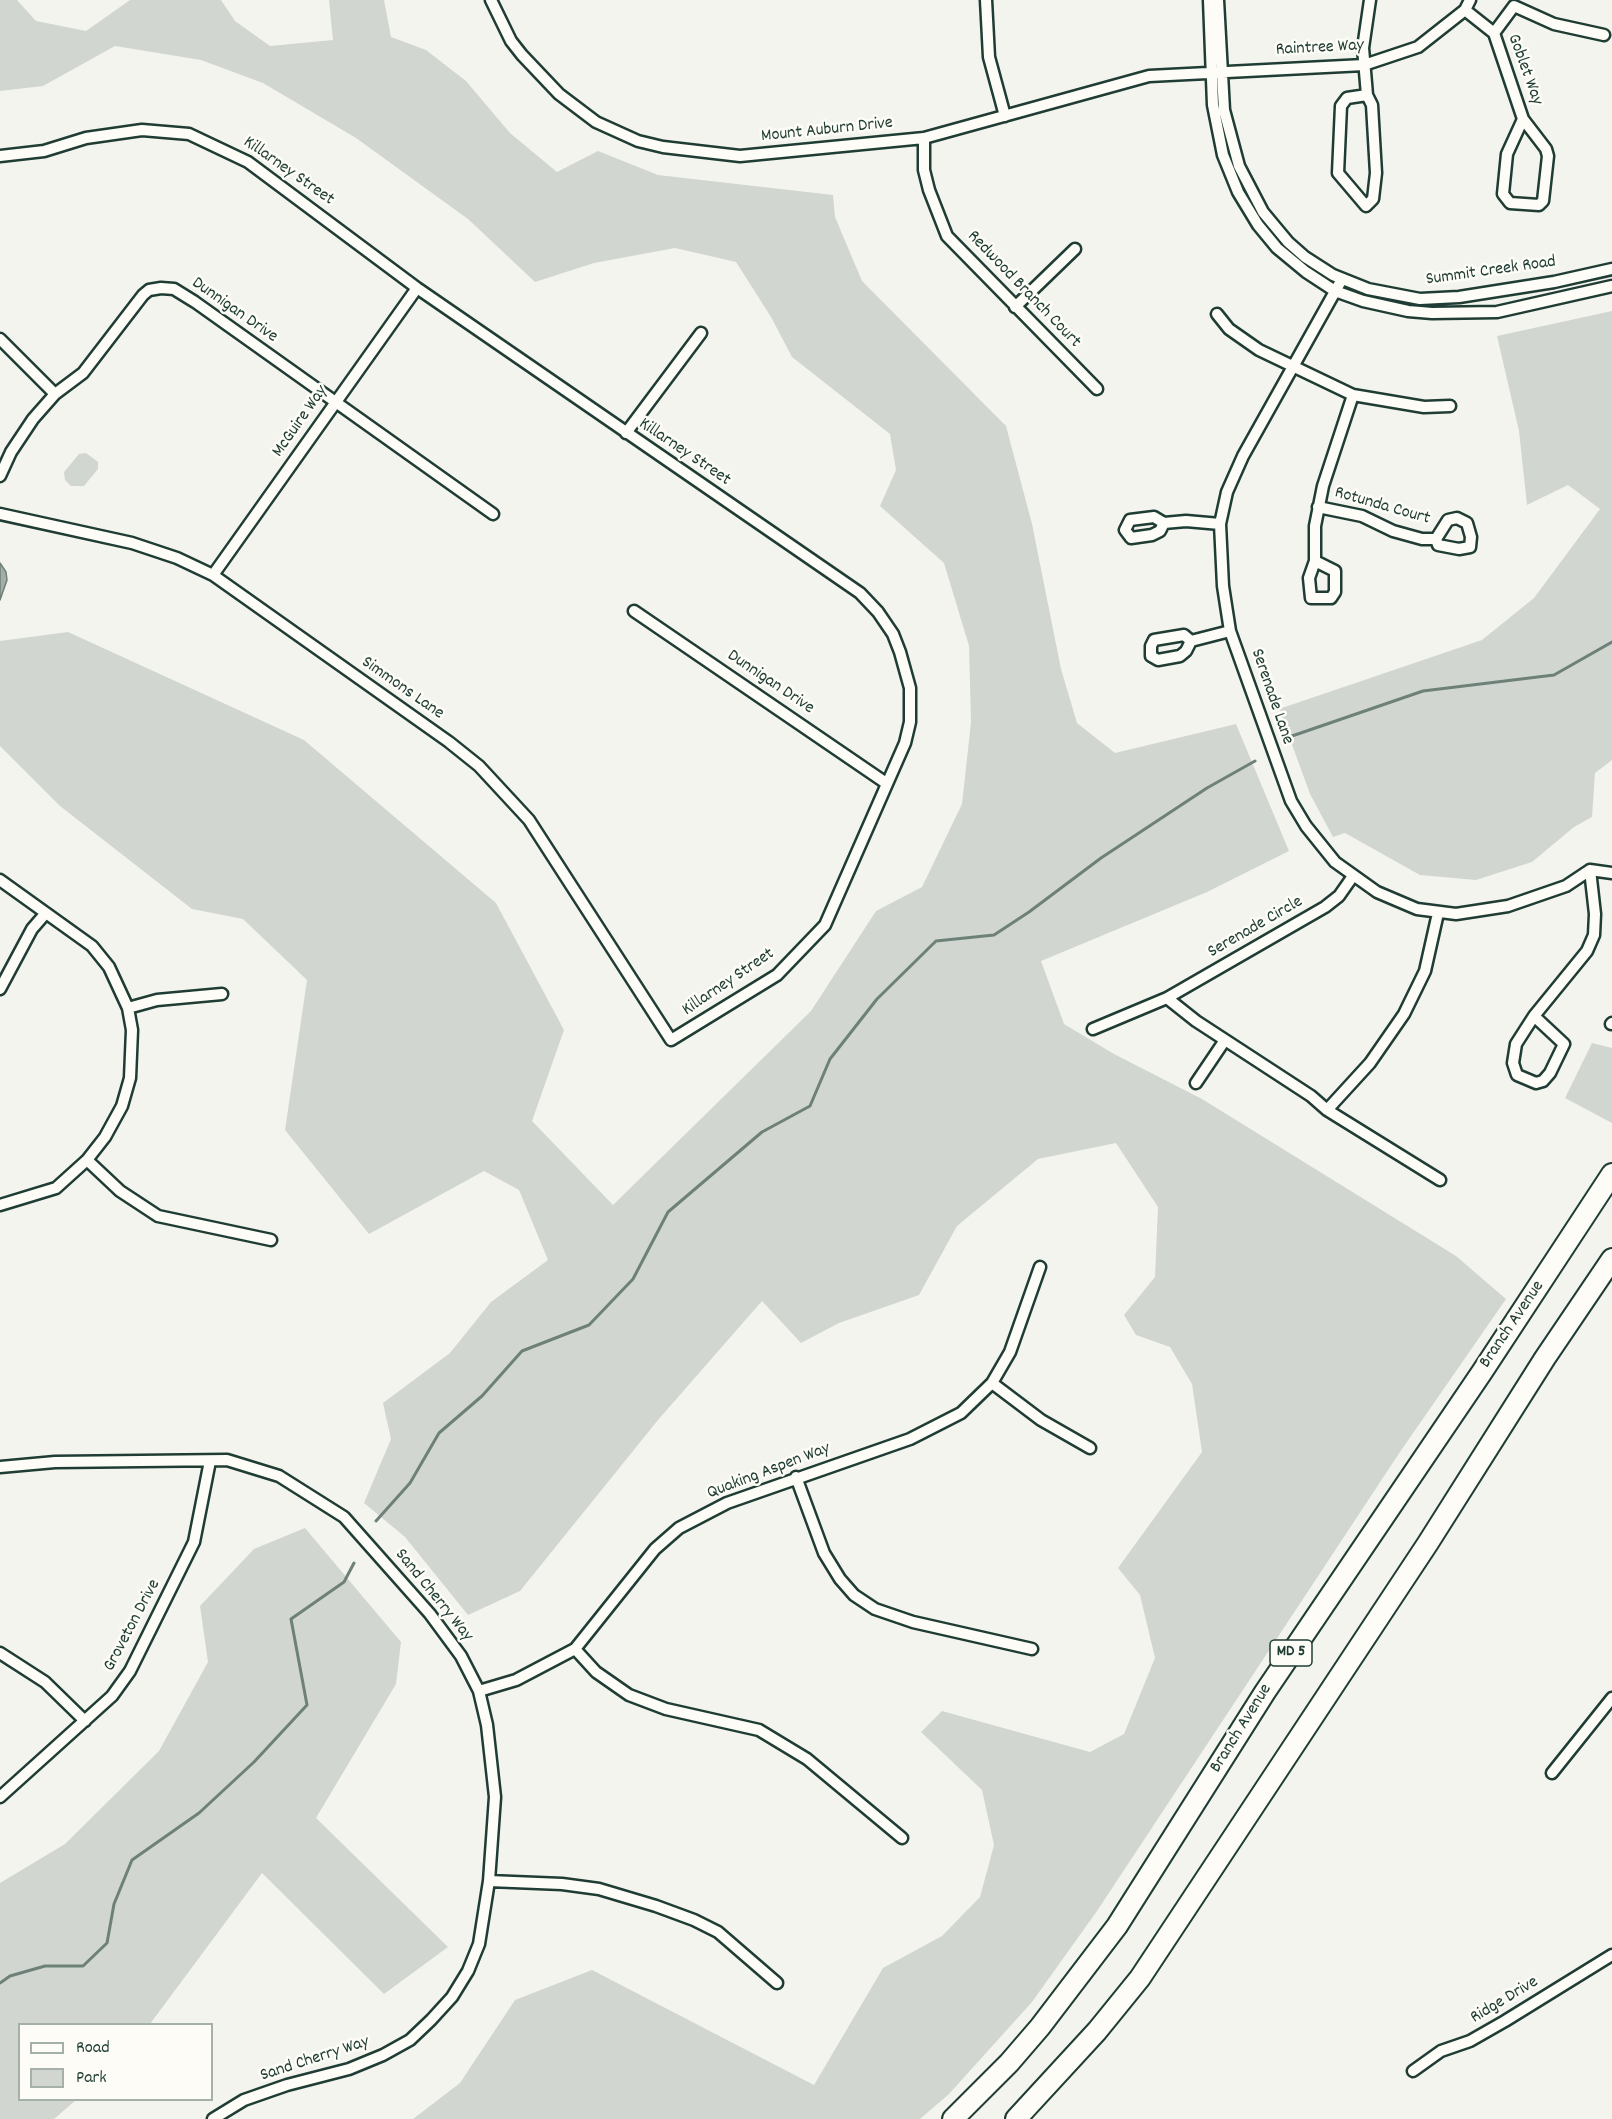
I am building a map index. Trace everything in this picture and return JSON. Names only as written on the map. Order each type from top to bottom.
[{"type":"highway","name":"Branch Avenue","points":[[953,2119],[1009,2063],[1040,2027],[1117,1926],[1265,1692],[1482,1372],[1612,1174]]},
{"type":"highway","points":[[1016,2119],[1097,2031],[1140,1978],[1422,1552],[1545,1358],[1612,1259]]},
{"type":"street","name":"Mount Auburn Drive","points":[[491,0],[511,41],[538,75],[575,107],[596,122],[638,141],[700,153],[740,156],[924,138],[1128,80],[1217,71]]},
{"type":"street","points":[[986,0],[989,57],[1005,116]]},
{"type":"street","name":"Summit Creek Road","points":[[1209,0],[1217,71],[1227,125],[1239,166],[1250,190],[1274,227],[1305,257],[1342,279],[1386,294],[1434,299],[1554,282],[1612,269]]},
{"type":"street","name":"Summit Creek Road","points":[[1218,0],[1218,138],[1245,205],[1277,248],[1306,272],[1335,291],[1389,308],[1432,313],[1497,312],[1612,286]]},
{"type":"street","points":[[1367,95],[1347,98],[1341,106],[1338,173],[1366,206],[1373,199],[1376,173],[1372,105],[1367,95],[1363,48],[1370,0]]},
{"type":"street","name":"Raintree Way","points":[[1217,71],[1364,65],[1418,47],[1467,5]]},
{"type":"street","name":"Goblet Way","points":[[1467,5],[1494,33],[1524,118],[1548,156],[1543,201],[1539,205],[1510,203],[1503,194],[1508,154],[1524,118]]},
{"type":"street","points":[[1494,33],[1514,6],[1554,24],[1604,35]]},
{"type":"street","name":"Killarney Street","points":[[0,156],[44,151],[86,138],[126,131],[162,130],[189,134],[248,162],[417,288],[860,593],[879,612],[893,634],[908,675],[910,722],[905,743],[825,925],[777,975],[671,1040]]},
{"type":"street","name":"Redwood Branch Court","points":[[924,138],[924,170],[929,190],[947,236],[1096,389]]},
{"type":"street","points":[[1015,307],[1075,249]]},
{"type":"street","name":"Serenade Lane","points":[[1342,279],[1243,456],[1227,492],[1220,524],[1222,585],[1230,631],[1291,801],[1319,843],[1335,862],[1353,876],[1394,900],[1417,909],[1456,914],[1508,906],[1566,886],[1590,870]]},
{"type":"street","name":"McGuire Way","points":[[213,574],[417,288]]},
{"type":"street","name":"Dunnigan Drive","points":[[0,476],[11,452],[33,419],[55,394],[83,373],[143,295],[150,290],[174,289],[493,514]]},
{"type":"street","points":[[1217,314],[1239,337],[1292,368],[1353,395],[1424,407],[1450,406]]},
{"type":"street","points":[[626,433],[701,333]]},
{"type":"street","points":[[0,339],[23,359],[55,394]]},
{"type":"street","points":[[1315,561],[1315,525],[1318,507],[1353,395]]},
{"type":"street","name":"Rotunda Court","points":[[1318,507],[1362,516],[1406,535],[1436,539]]},
{"type":"street","name":"Simmons Lane","points":[[0,514],[132,543],[177,558],[213,574],[479,766],[529,820],[671,1040]]},
{"type":"street","points":[[1164,523],[1186,521],[1220,524]]},
{"type":"street","name":"Dunnigan Drive","points":[[634,611],[886,783]]},
{"type":"street","points":[[1191,640],[1230,631]]},
{"type":"street","points":[[1534,1016],[1564,1044],[1550,1073],[1543,1081],[1536,1083],[1516,1075],[1512,1063],[1516,1044],[1534,1016],[1587,951],[1594,935],[1595,914],[1590,870],[1612,873]]},
{"type":"street","name":"Serenade Circle","points":[[1094,1029],[1167,998],[1325,907],[1339,896],[1353,876]]},
{"type":"street","points":[[0,880],[92,946],[109,967],[128,1008],[132,1030],[130,1078],[122,1106],[105,1137],[87,1160],[56,1188],[0,1205]]},
{"type":"street","points":[[1327,1110],[1370,1064],[1404,1014],[1425,971],[1438,913]]},
{"type":"street","points":[[0,989],[33,929],[45,914]]},
{"type":"street","points":[[128,1008],[157,1000],[222,994]]},
{"type":"street","points":[[1167,998],[1225,1040],[1311,1096],[1327,1110],[1440,1180]]},
{"type":"street","points":[[1196,1083],[1225,1040]]},
{"type":"street","points":[[87,1160],[120,1191],[158,1216],[271,1240]]},
{"type":"street","name":"Quaking Aspen Way","points":[[479,1691],[516,1680],[575,1649],[655,1549],[679,1528],[727,1503],[910,1439],[961,1413],[992,1383],[1010,1352],[1040,1267]]},
{"type":"street","points":[[992,1383],[1041,1420],[1090,1448]]},
{"type":"street","name":"Groveton Drive","points":[[0,1797],[85,1721],[121,1684],[145,1646],[194,1542],[210,1461]]},
{"type":"street","name":"Sand Cherry Way","points":[[0,1467],[55,1462],[227,1461],[279,1476],[344,1517],[430,1614],[461,1656],[479,1691],[487,1725],[495,1797],[489,1881],[479,1944],[468,1971],[452,1997],[410,2040],[383,2055],[349,2069],[287,2085],[244,2100],[214,2119]]},
{"type":"street","points":[[796,1477],[824,1552],[854,1595],[875,1609],[914,1622],[1032,1649]]},
{"type":"street","points":[[575,1649],[596,1672],[629,1695],[666,1709],[759,1730],[807,1759],[902,1838]]},
{"type":"street","points":[[0,1653],[45,1683],[85,1721]]},
{"type":"street","points":[[1552,1773],[1612,1698]]},
{"type":"street","points":[[489,1881],[562,1884],[599,1889],[665,1910],[718,1932],[777,1983]]},
{"type":"street","name":"Ridge Drive","points":[[1413,2071],[1441,2051],[1470,2041],[1612,1955]]},
{"type":"green space","points":[[0,0],[17,0],[36,21],[86,31],[130,0],[221,0],[235,21],[270,46],[333,40],[329,0],[384,0],[391,37],[426,50],[466,81],[510,133],[557,172],[598,151],[658,175],[833,195],[835,217],[862,281],[1006,426],[1032,524],[1061,669],[1077,723],[1115,753],[1236,724],[1289,851],[1207,892],[1041,961],[1064,1024],[1114,1054],[1202,1099],[1456,1256],[1506,1299],[1400,1452],[1097,1911],[1032,2002],[949,2094],[920,2119],[413,2119],[460,2083],[515,2000],[592,1970],[814,2085],[883,1968],[942,1936],[980,1897],[994,1845],[982,1790],[921,1732],[942,1711],[1090,1752],[1124,1734],[1155,1658],[1140,1595],[1118,1568],[1202,1452],[1192,1384],[1170,1347],[1136,1335],[1124,1315],[1155,1277],[1158,1207],[1116,1143],[1038,1159],[957,1226],[919,1295],[839,1323],[801,1343],[762,1301],[658,1420],[520,1591],[468,1615],[405,1537],[364,1503],[391,1439],[383,1403],[450,1353],[491,1302],[548,1260],[519,1190],[484,1171],[369,1234],[285,1130],[307,980],[243,919],[192,909],[60,806],[0,746],[0,641],[68,632],[304,740],[496,903],[564,1030],[532,1121],[613,1205],[811,1011],[876,911],[922,887],[962,804],[971,722],[969,646],[944,563],[880,506],[896,470],[890,434],[792,357],[771,317],[736,262],[675,248],[594,263],[535,282],[468,219],[356,138],[263,83],[201,60],[115,46],[43,86],[0,91]]},
{"type":"green space","points":[[1612,311],[1612,760],[1595,773],[1592,817],[1574,827],[1532,862],[1476,880],[1420,875],[1345,833],[1333,837],[1310,794],[1279,709],[1482,640],[1534,598],[1600,509],[1568,485],[1527,505],[1519,431],[1497,336]]},
{"type":"green space","points":[[86,453],[98,462],[98,469],[84,486],[71,486],[65,480],[64,472],[79,454]]},
{"type":"green space","points":[[1592,1043],[1612,1048],[1612,1123],[1565,1098]]},
{"type":"green space","points":[[305,1528],[401,1642],[396,1684],[316,1818],[448,1947],[384,1994],[262,1873],[151,2023],[18,2023],[18,2101],[75,2101],[54,2119],[0,2119],[0,1883],[65,1844],[159,1751],[208,1662],[200,1606],[254,1549]]},
{"type":"shaded area","points":[[0,563],[6,572],[7,580],[0,600]]},
{"type":"waterway","points":[[1292,736],[1423,691],[1554,675],[1612,642]]},
{"type":"waterway","points":[[376,1521],[410,1483],[439,1433],[482,1396],[522,1351],[589,1325],[633,1279],[668,1212],[762,1132],[810,1106],[830,1059],[877,999],[936,941],[994,935],[1101,858],[1207,788],[1255,761]]},
{"type":"waterway","points":[[0,1983],[10,1976],[45,1966],[83,1966],[107,1943],[114,1904],[132,1860],[199,1813],[254,1762],[307,1705],[291,1619],[344,1582],[354,1563]]}]
